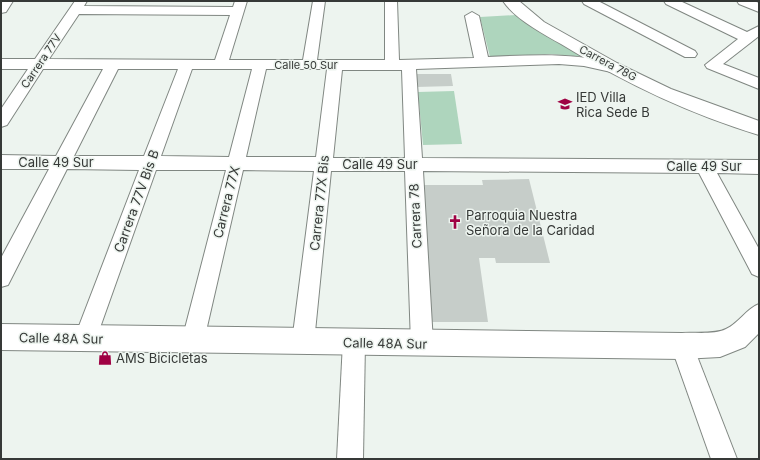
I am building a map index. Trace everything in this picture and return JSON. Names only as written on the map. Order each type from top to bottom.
[{"type":"street","points":[[1,9],[7,1]]},
{"type":"street","points":[[309,65],[319,1]]},
{"type":"street","points":[[392,1],[392,65]]},
{"type":"street","name":"Carrera 78G","points":[[510,1],[539,25],[611,67],[665,93],[759,128]]},
{"type":"street","points":[[588,1],[690,54]]},
{"type":"street","points":[[670,1],[754,34]]},
{"type":"street","points":[[743,1],[759,8]]},
{"type":"street","points":[[78,5],[239,6],[221,64]]},
{"type":"street","name":"Carrera 77V","points":[[1,121],[78,5]]},
{"type":"street","points":[[472,16],[482,63]]},
{"type":"street","points":[[754,34],[712,65],[759,84]]},
{"type":"street","name":"Calle 50 Sur","points":[[1,64],[409,65],[571,60],[611,67]]},
{"type":"street","points":[[1,278],[113,64]]},
{"type":"street","name":"Carrera 77V Bis B","points":[[85,339],[187,64]]},
{"type":"street","name":"Carrera 77X","points":[[193,340],[260,64]]},
{"type":"street","name":"Carrera 77X Bis","points":[[303,342],[335,65]]},
{"type":"street","name":"Carrera 78","points":[[409,65],[422,343]]},
{"type":"street","name":"Calle 49 Sur","points":[[1,162],[759,167]]},
{"type":"street","points":[[704,166],[759,268]]},
{"type":"street","name":"Calle 48A Sur","points":[[1,337],[682,346],[720,344],[736,338],[759,316]]},
{"type":"street","points":[[350,459],[354,342]]},
{"type":"street","points":[[682,346],[724,459]]},
{"type":"green space","points":[[516,15],[585,57],[551,54],[490,57],[480,17]]},
{"type":"green space","points":[[454,91],[462,144],[423,145],[418,92]]},
{"type":"building","points":[[415,74],[451,74],[453,86],[416,87]]},
{"type":"building","name":"Parroquia Nuestra Señora de la Caridad","points":[[529,179],[550,263],[496,263],[495,258],[479,258],[488,322],[429,322],[420,185],[483,185],[482,180]]},
{"type":"place","name":"IED Villa Rica Sede B","points":[[565,104]]},
{"type":"place","name":"Parroquia Nuestra Señora de la Caridad","points":[[455,222]]},
{"type":"place","name":"AMS Bicicletas","points":[[105,358]]}]
